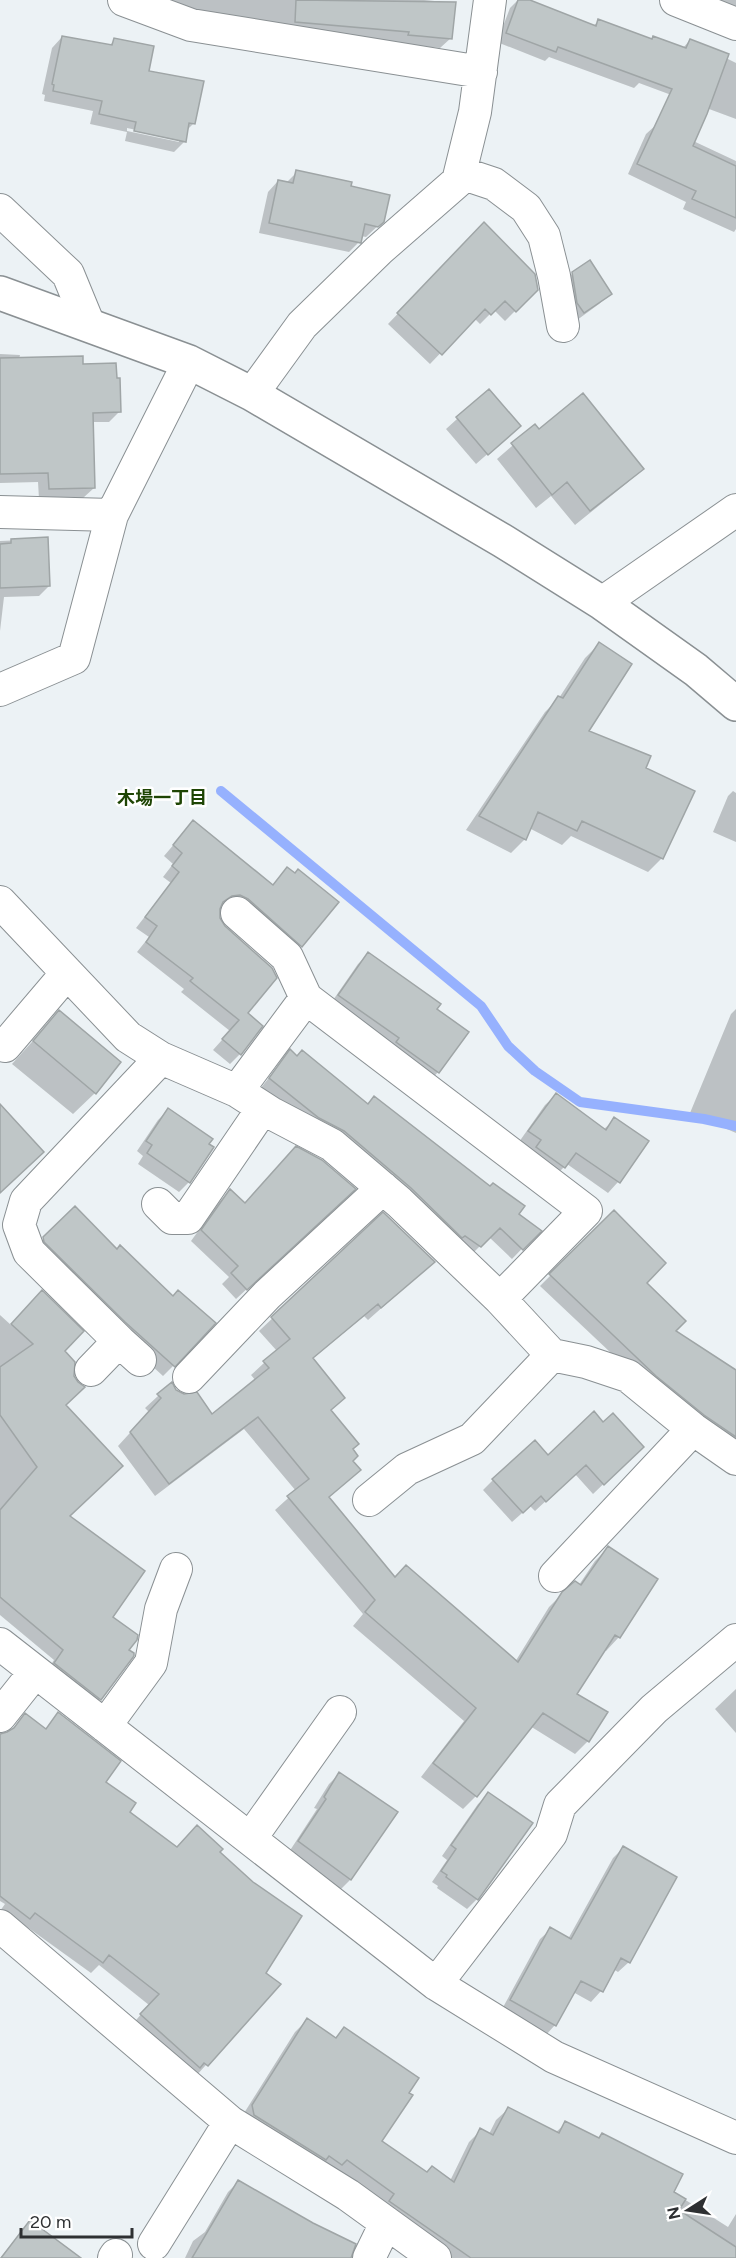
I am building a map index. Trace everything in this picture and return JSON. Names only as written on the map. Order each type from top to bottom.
[{"type":"street","points":[[124,0],[192,25],[481,72]]},
{"type":"street","points":[[252,394],[302,325],[379,250],[458,181],[475,112],[490,0]]},
{"type":"street","points":[[676,0],[736,24]]},
{"type":"street","points":[[460,173],[494,184],[526,208],[544,236],[554,276],[562,326]]},
{"type":"street","points":[[0,210],[68,274],[89,325]]},
{"type":"street","points":[[0,293],[189,362],[252,394],[503,541],[603,603],[696,670],[736,704]]},
{"type":"street","points":[[0,690],[74,658],[112,514],[189,362]]},
{"type":"street","points":[[603,603],[736,510]]},
{"type":"street","points":[[0,512],[112,514]]},
{"type":"street","points":[[0,902],[128,1037],[161,1058],[237,1091],[263,1108],[332,1145],[383,1188],[500,1299],[552,1355],[586,1362],[628,1376],[693,1430],[736,1459]]},
{"type":"street","points":[[237,913],[286,957],[306,998],[586,1211],[500,1299]]},
{"type":"street","points":[[5,1046],[67,973]]},
{"type":"street","points":[[237,1091],[306,998]]},
{"type":"street","points":[[91,1370],[129,1351],[29,1252],[19,1224],[26,1201],[161,1058]]},
{"type":"street","points":[[158,1204],[172,1218],[188,1218],[263,1108]]},
{"type":"street","points":[[189,1377],[267,1295],[383,1188]]},
{"type":"street","points":[[369,1500],[407,1469],[472,1439],[552,1355]]},
{"type":"street","points":[[555,1576],[693,1430]]},
{"type":"street","points":[[105,1726],[151,1663],[161,1609],[176,1569]]},
{"type":"street","points":[[436,1984],[551,1834],[560,1805],[654,1709],[736,1640]]},
{"type":"street","points":[[0,1644],[436,1984],[554,2057],[736,2138]]},
{"type":"street","points":[[0,1716],[35,1672]]},
{"type":"street","points":[[250,1839],[340,1712]]},
{"type":"street","points":[[0,1926],[230,2122],[348,2195],[435,2258]]},
{"type":"street","points":[[154,2244],[230,2122]]},
{"type":"street","points":[[369,2258],[386,2223]]},
{"type":"building","points":[[296,0],[456,2],[452,39],[408,35],[409,32],[295,22]]},
{"type":"building","points":[[518,0],[530,0],[596,26],[598,19],[652,39],[653,36],[686,48],[690,39],[729,54],[693,146],[736,166],[736,218],[692,199],[696,191],[637,164],[672,89],[558,47],[556,52],[506,33]]},
{"type":"building","points":[[62,36],[112,45],[114,38],[154,46],[149,71],[204,81],[195,124],[189,123],[186,142],[134,131],[136,122],[99,114],[102,101],[53,91],[54,85],[52,84]]},
{"type":"building","points":[[296,170],[352,182],[351,186],[390,195],[384,222],[378,227],[365,224],[361,243],[269,223],[278,180],[293,183]]},
{"type":"building","points":[[484,222],[535,274],[538,290],[516,312],[505,301],[491,315],[485,309],[442,355],[397,313]]},
{"type":"building","points":[[590,260],[612,294],[584,313],[577,303],[572,272]]},
{"type":"building","points":[[83,356],[83,364],[116,363],[117,378],[120,378],[121,412],[93,413],[95,488],[49,489],[48,473],[0,474],[0,358]]},
{"type":"building","points":[[489,389],[521,426],[488,455],[456,417]]},
{"type":"building","points":[[583,393],[644,469],[590,511],[567,482],[552,495],[511,443],[535,424],[539,429]]},
{"type":"building","points":[[48,537],[50,586],[0,588],[0,544],[11,543],[11,539]]},
{"type":"building","points":[[599,642],[632,664],[589,731],[651,756],[646,768],[695,791],[663,859],[582,821],[577,831],[538,812],[526,840],[479,816],[558,696],[563,698]]},
{"type":"building","points":[[193,820],[273,885],[287,867],[295,873],[298,869],[339,902],[302,947],[248,899],[240,895],[232,896],[223,902],[220,918],[225,926],[272,968],[277,978],[248,1013],[263,1026],[241,1055],[222,1039],[239,1020],[190,981],[193,978],[146,942],[157,926],[145,917],[179,872],[172,866],[182,853],[173,845]]},
{"type":"building","points":[[368,952],[441,1004],[437,1009],[469,1032],[439,1073],[396,1042],[399,1038],[338,995]]},
{"type":"building","points":[[59,1010],[121,1062],[96,1094],[33,1041]]},
{"type":"building","points":[[290,1049],[297,1056],[302,1050],[368,1104],[374,1096],[490,1186],[493,1183],[525,1206],[519,1214],[542,1231],[523,1250],[500,1228],[481,1247],[465,1236],[462,1238],[411,1188],[344,1131],[319,1118],[269,1078]]},
{"type":"building","points":[[556,1093],[606,1130],[614,1117],[649,1141],[620,1183],[576,1153],[565,1168],[536,1147],[541,1140],[528,1131]]},
{"type":"building","points":[[0,1104],[44,1152],[0,1193]]},
{"type":"building","points":[[168,1108],[213,1139],[209,1144],[214,1147],[190,1183],[147,1153],[152,1145],[146,1141]]},
{"type":"building","points":[[296,1146],[322,1160],[356,1189],[247,1290],[231,1273],[238,1266],[201,1230],[230,1189],[245,1203]]},
{"type":"building","points":[[75,1206],[117,1249],[120,1245],[173,1296],[178,1290],[216,1323],[175,1367],[125,1322],[44,1242],[43,1237]]},
{"type":"building","points":[[614,1210],[666,1263],[647,1283],[686,1321],[676,1331],[736,1370],[736,1437],[704,1415],[656,1376],[549,1274]]},
{"type":"building","points":[[383,1212],[435,1262],[381,1308],[378,1304],[313,1358],[345,1398],[331,1410],[359,1444],[353,1449],[358,1456],[353,1461],[361,1470],[329,1497],[395,1577],[406,1565],[518,1662],[562,1592],[575,1581],[581,1585],[608,1546],[658,1579],[620,1638],[615,1635],[577,1694],[608,1712],[589,1742],[543,1713],[477,1797],[433,1763],[476,1708],[365,1612],[375,1600],[287,1496],[309,1479],[258,1417],[169,1484],[130,1432],[161,1398],[157,1394],[172,1382],[176,1390],[184,1394],[197,1392],[212,1414],[269,1368],[263,1361],[290,1339],[271,1317]]},
{"type":"building","points":[[42,1290],[84,1331],[65,1351],[75,1362],[74,1376],[85,1387],[66,1405],[123,1466],[70,1516],[145,1571],[113,1617],[138,1635],[129,1650],[134,1653],[134,1656],[101,1700],[54,1663],[63,1650],[0,1597],[0,1510],[37,1467],[0,1415],[0,1367],[33,1344],[11,1324]]},
{"type":"building","points":[[594,1411],[603,1422],[613,1413],[644,1447],[604,1485],[586,1465],[546,1502],[541,1496],[523,1513],[492,1479],[535,1440],[548,1455]]},
{"type":"building","points":[[58,1712],[121,1761],[106,1782],[136,1803],[130,1812],[177,1847],[197,1825],[223,1849],[220,1852],[253,1882],[302,1916],[266,1973],[281,1984],[208,2066],[204,2063],[200,2068],[140,2014],[159,1994],[109,1955],[103,1963],[35,1913],[30,1919],[0,1896],[0,1734],[14,1728],[25,1713],[46,1729]]},
{"type":"building","points":[[339,1772],[398,1812],[351,1880],[298,1841],[326,1799],[324,1797]]},
{"type":"building","points":[[488,1792],[533,1823],[478,1900],[441,1871],[456,1849],[451,1845]]},
{"type":"building","points":[[623,1846],[677,1877],[630,1963],[621,1958],[603,1992],[581,1981],[556,2026],[510,2000],[550,1927],[571,1939]]},
{"type":"building","points":[[307,2018],[336,2038],[344,2027],[419,2078],[409,2093],[413,2095],[382,2141],[427,2172],[432,2166],[454,2182],[480,2128],[493,2135],[508,2107],[559,2133],[565,2121],[599,2138],[602,2133],[683,2174],[674,2192],[686,2199],[679,2210],[736,2247],[736,2258],[471,2258],[389,2201],[394,2194],[347,2160],[342,2165],[329,2156],[326,2160],[254,2115],[252,2105]]},
{"type":"building","points":[[238,2180],[313,2223],[356,2244],[351,2258],[192,2258]]},
{"type":"building","points":[[30,2220],[81,2258],[1,2258]]},
{"type":"waterway","points":[[221,791],[481,1006],[508,1046],[535,1071],[580,1102],[704,1119],[736,1126]]},
{"type":"district","name":"木場一丁目","points":[[162,798]]}]
